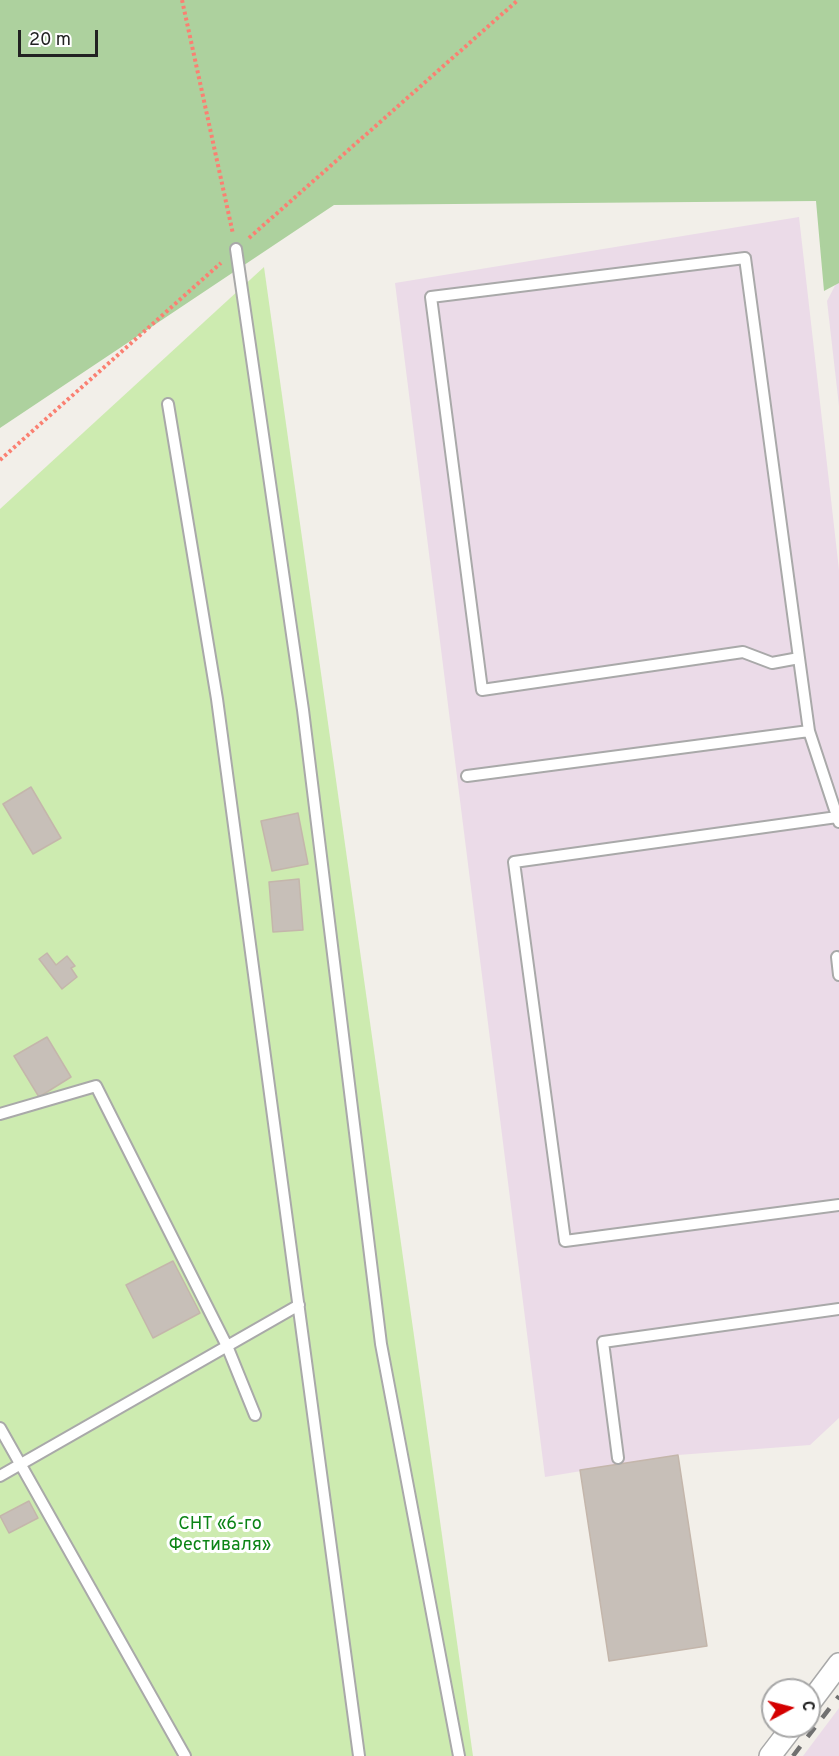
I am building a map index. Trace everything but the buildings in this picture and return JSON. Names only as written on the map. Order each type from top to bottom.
[{"type":"street","points":[[821,1688],[839,1664]]},
{"type":"street","points":[[770,1756],[784,1738]]},
{"type":"lane","points":[[236,249],[303,710],[381,1344],[459,1756]]},
{"type":"lane","points":[[799,658],[772,663],[743,652],[482,690],[432,297],[745,258],[809,731],[838,820],[514,862],[565,1241],[839,1205]]},
{"type":"lane","points":[[168,404],[217,699],[359,1756]]},
{"type":"lane","points":[[467,776],[809,731]]},
{"type":"lane","points":[[837,957],[839,975]]},
{"type":"lane","points":[[0,1114],[96,1086],[227,1346],[255,1416]]},
{"type":"lane","points":[[0,1476],[299,1305]]},
{"type":"lane","points":[[618,1458],[603,1342],[839,1309]]},
{"type":"lane","points":[[0,1428],[185,1756]]},
{"type":"path","points":[[182,0],[236,249]]},
{"type":"path","points":[[0,460],[518,0]]},
{"type":"shaded area","points":[[799,217],[839,570],[839,1418],[810,1445],[678,1455],[545,1477],[395,283]]},
{"type":"shaded area","points":[[839,278],[839,406],[827,301]]},
{"type":"shaded area","points":[[839,1708],[839,1756],[803,1756],[816,1738],[821,1738],[821,1732]]},
{"type":"green space","points":[[0,0],[839,0],[839,283],[824,291],[816,201],[334,205],[0,428]]},
{"type":"green space","name":"СНТ «6-го Фестиваля»","points":[[264,267],[473,1756],[0,1756],[0,509]]},
{"type":"railway","points":[[793,1756],[839,1696]]}]
